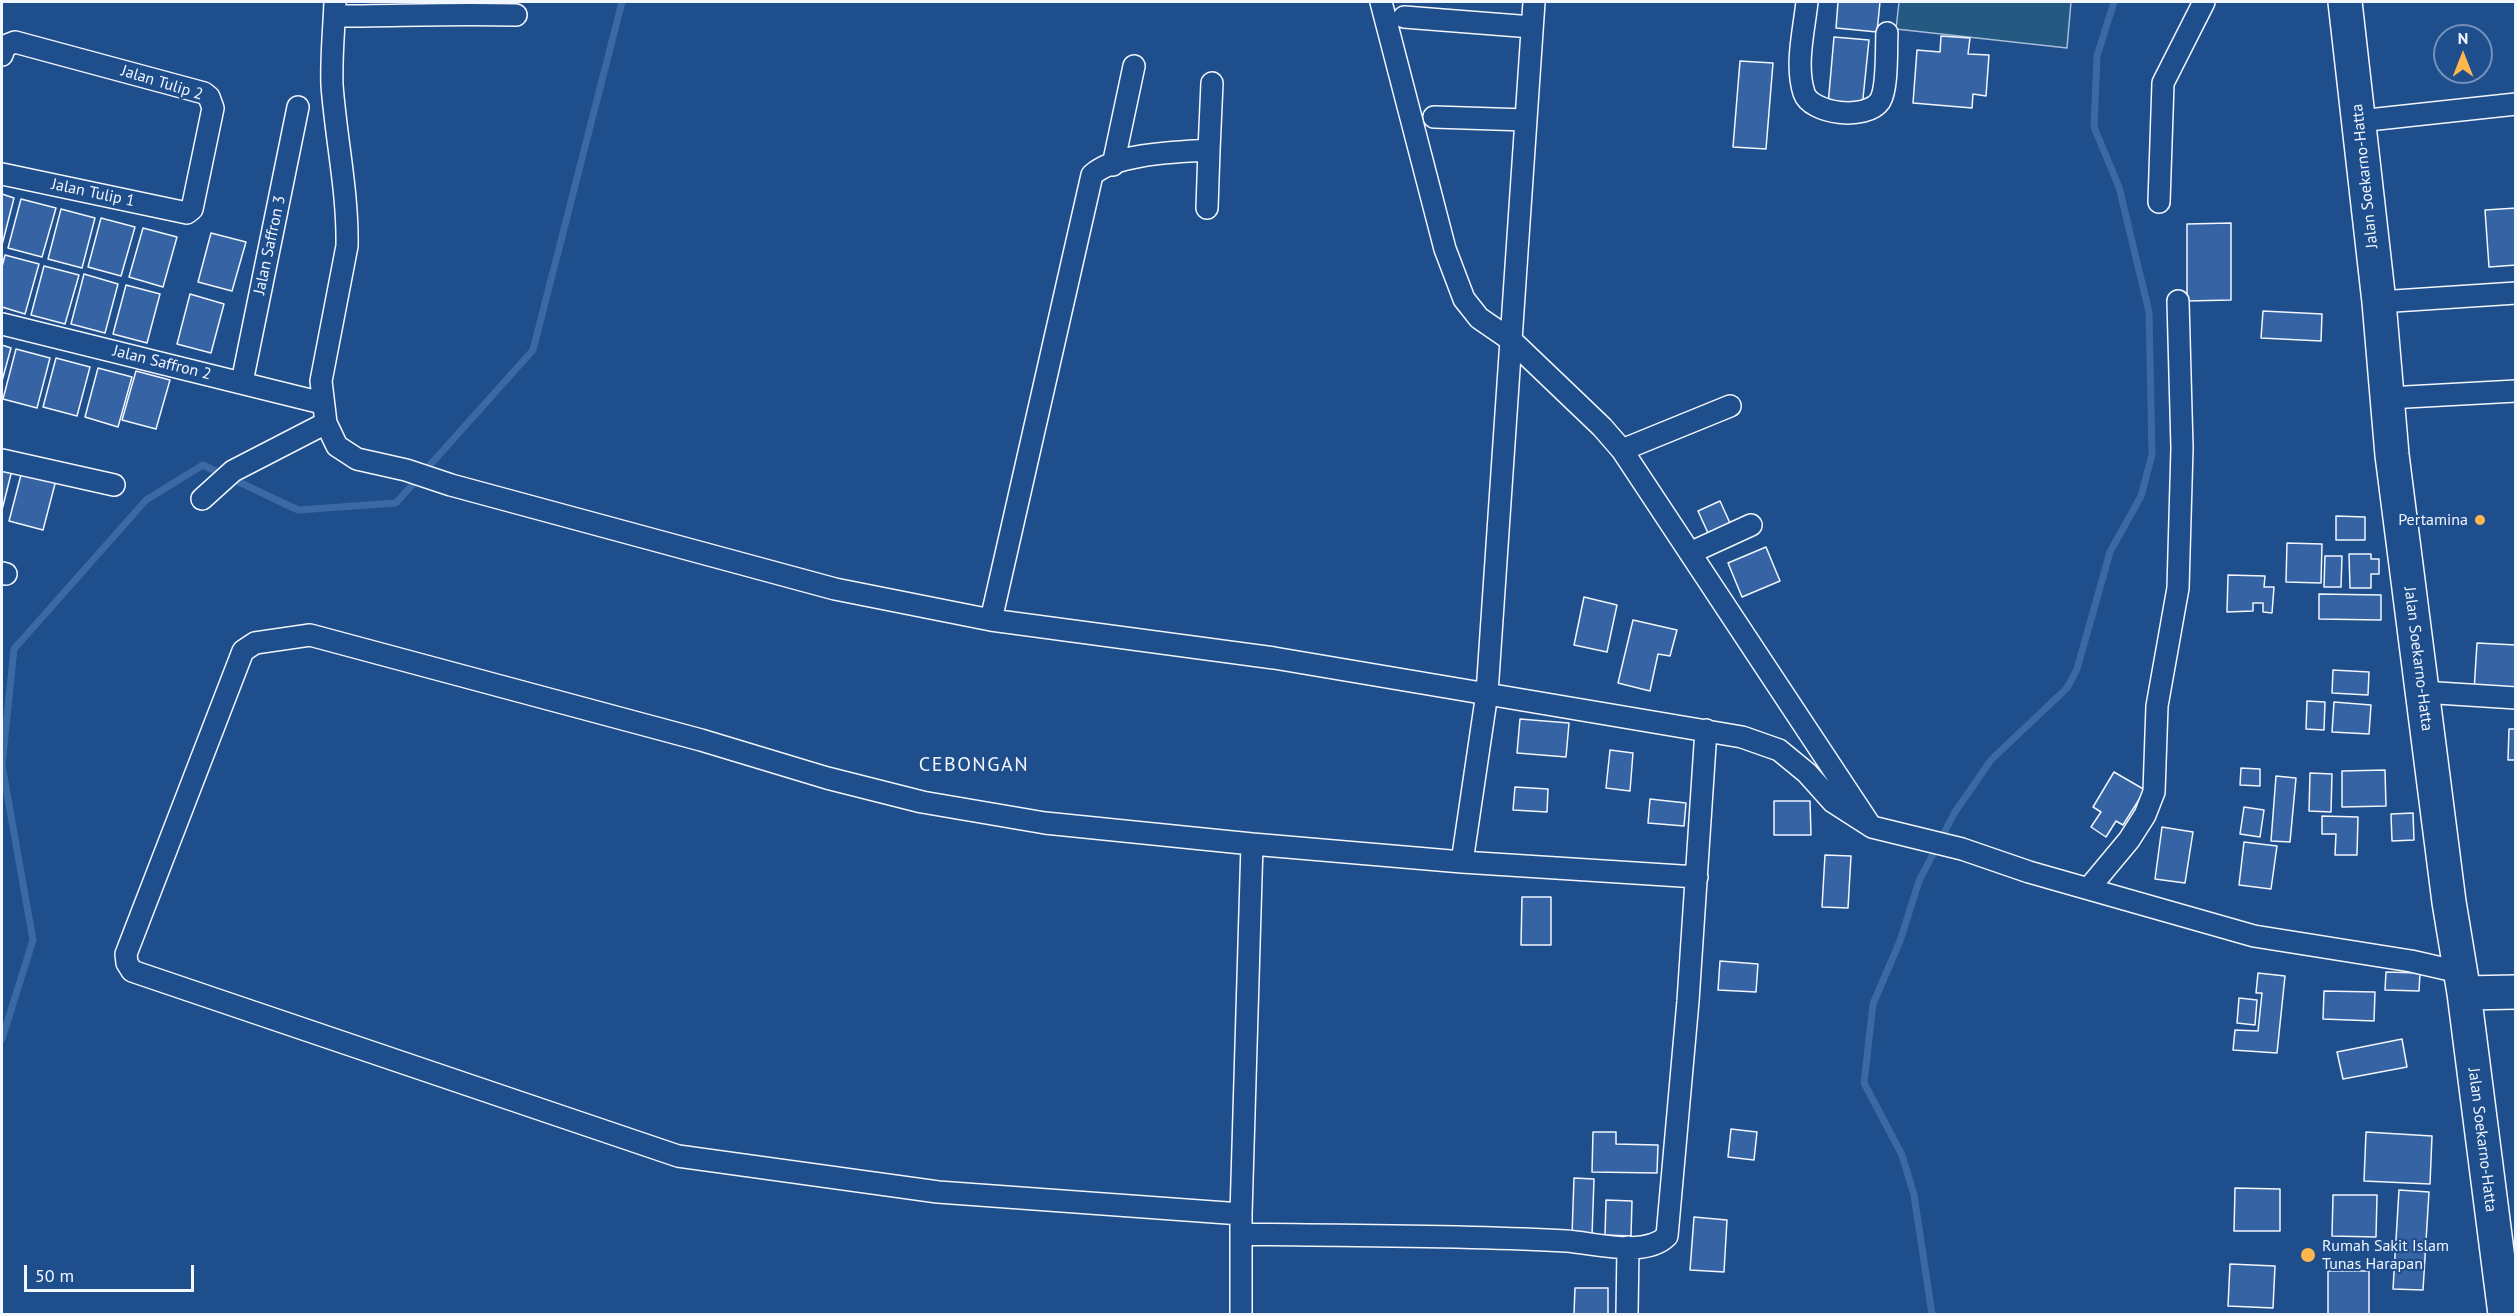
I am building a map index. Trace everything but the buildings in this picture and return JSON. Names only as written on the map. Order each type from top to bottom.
[{"type":"main road","name":"Jalan Soekarno-Hatta","points":[[2345,2],[2379,302],[2392,455],[2505,1314]]},
{"type":"main road","points":[[2462,982],[2516,992]]},
{"type":"street","points":[[1381,2],[1445,249],[1464,298],[1479,318],[1511,340],[1622,450],[1872,827]]},
{"type":"street","points":[[1462,862],[1487,693],[1534,2]]},
{"type":"street","points":[[1807,2],[1800,68],[1804,94],[1812,105],[1844,113],[1871,109],[1876,105],[1881,100],[1884,84],[1887,33]]},
{"type":"street","points":[[2159,202],[2163,83],[2204,2]]},
{"type":"street","points":[[516,15],[335,9],[332,84],[342,160],[347,235],[321,381],[324,413],[337,446],[357,459],[406,470],[451,485],[835,589],[991,620],[1274,658],[1743,736],[1779,750],[1807,773],[1833,802],[1872,827],[1962,849],[2029,872],[2254,936],[2411,961],[2462,982]]},
{"type":"street","points":[[1404,17],[1532,27]]},
{"type":"street","name":"Jalan Tulip 2","points":[[2,55],[5,46],[15,42],[207,94],[213,108],[192,209],[184,212]]},
{"type":"street","points":[[1113,165],[1134,66]]},
{"type":"street","points":[[1207,208],[1212,83]]},
{"type":"street","points":[[2359,121],[2516,104]]},
{"type":"street","name":"Jalan Saffron 3","points":[[242,382],[298,107]]},
{"type":"street","points":[[1434,117],[1526,120]]},
{"type":"street","points":[[991,620],[1092,175],[1101,167],[1151,154],[1209,150]]},
{"type":"street","name":"Jalan Tulip 1","points":[[2,174],[184,212]]},
{"type":"street","points":[[2379,302],[2516,293]]},
{"type":"street","points":[[2089,888],[2129,840],[2145,815],[2154,792],[2157,706],[2178,588],[2182,448],[2178,301]]},
{"type":"street","name":"Jalan Saffron 2","points":[[2,324],[242,382],[324,413]]},
{"type":"street","points":[[2388,398],[2516,391]]},
{"type":"street","points":[[1622,450],[1730,406]]},
{"type":"street","points":[[209,492],[233,471],[324,413]]},
{"type":"street","points":[[2,460],[114,485]]},
{"type":"street","points":[[1690,554],[1752,525]]},
{"type":"street","points":[[1697,877],[1462,862],[1252,844],[1045,823],[922,802],[827,778],[701,740],[310,635],[255,643],[243,651],[126,954],[127,963],[132,971],[678,1156],[939,1192],[1241,1224],[1651,1247],[1660,1243],[1667,1236],[1697,877],[1706,730]]},
{"type":"street","points":[[2422,692],[2516,698]]},
{"type":"street","points":[[1241,1314],[1241,1224],[1252,844]]},
{"type":"street","points":[[1627,1314],[1628,1247]]},
{"type":"shaded area","points":[[1899,2],[2071,2],[2067,48],[1896,29]]},
{"type":"waterway","points":[[2,1039],[33,940],[2,765],[14,649],[146,500],[203,465],[298,510],[396,503],[533,350],[622,2]]},
{"type":"waterway","points":[[1932,1314],[1914,1195],[1902,1155],[1864,1083],[1873,1004],[1900,941],[1919,881],[1955,812],[1991,760],[2067,688],[2077,669],[2110,552],[2141,496],[2152,455],[2149,312],[2119,187],[2094,127],[2097,56],[2114,2]]},
{"type":"place","name":"Pertamina","points":[[2480,520]]},
{"type":"place","name":"Rumah Sakit Islam Tunas Harapan","points":[[2308,1255]]},
{"type":"district","name":"CEBONGAN","points":[[974,765]]}]
